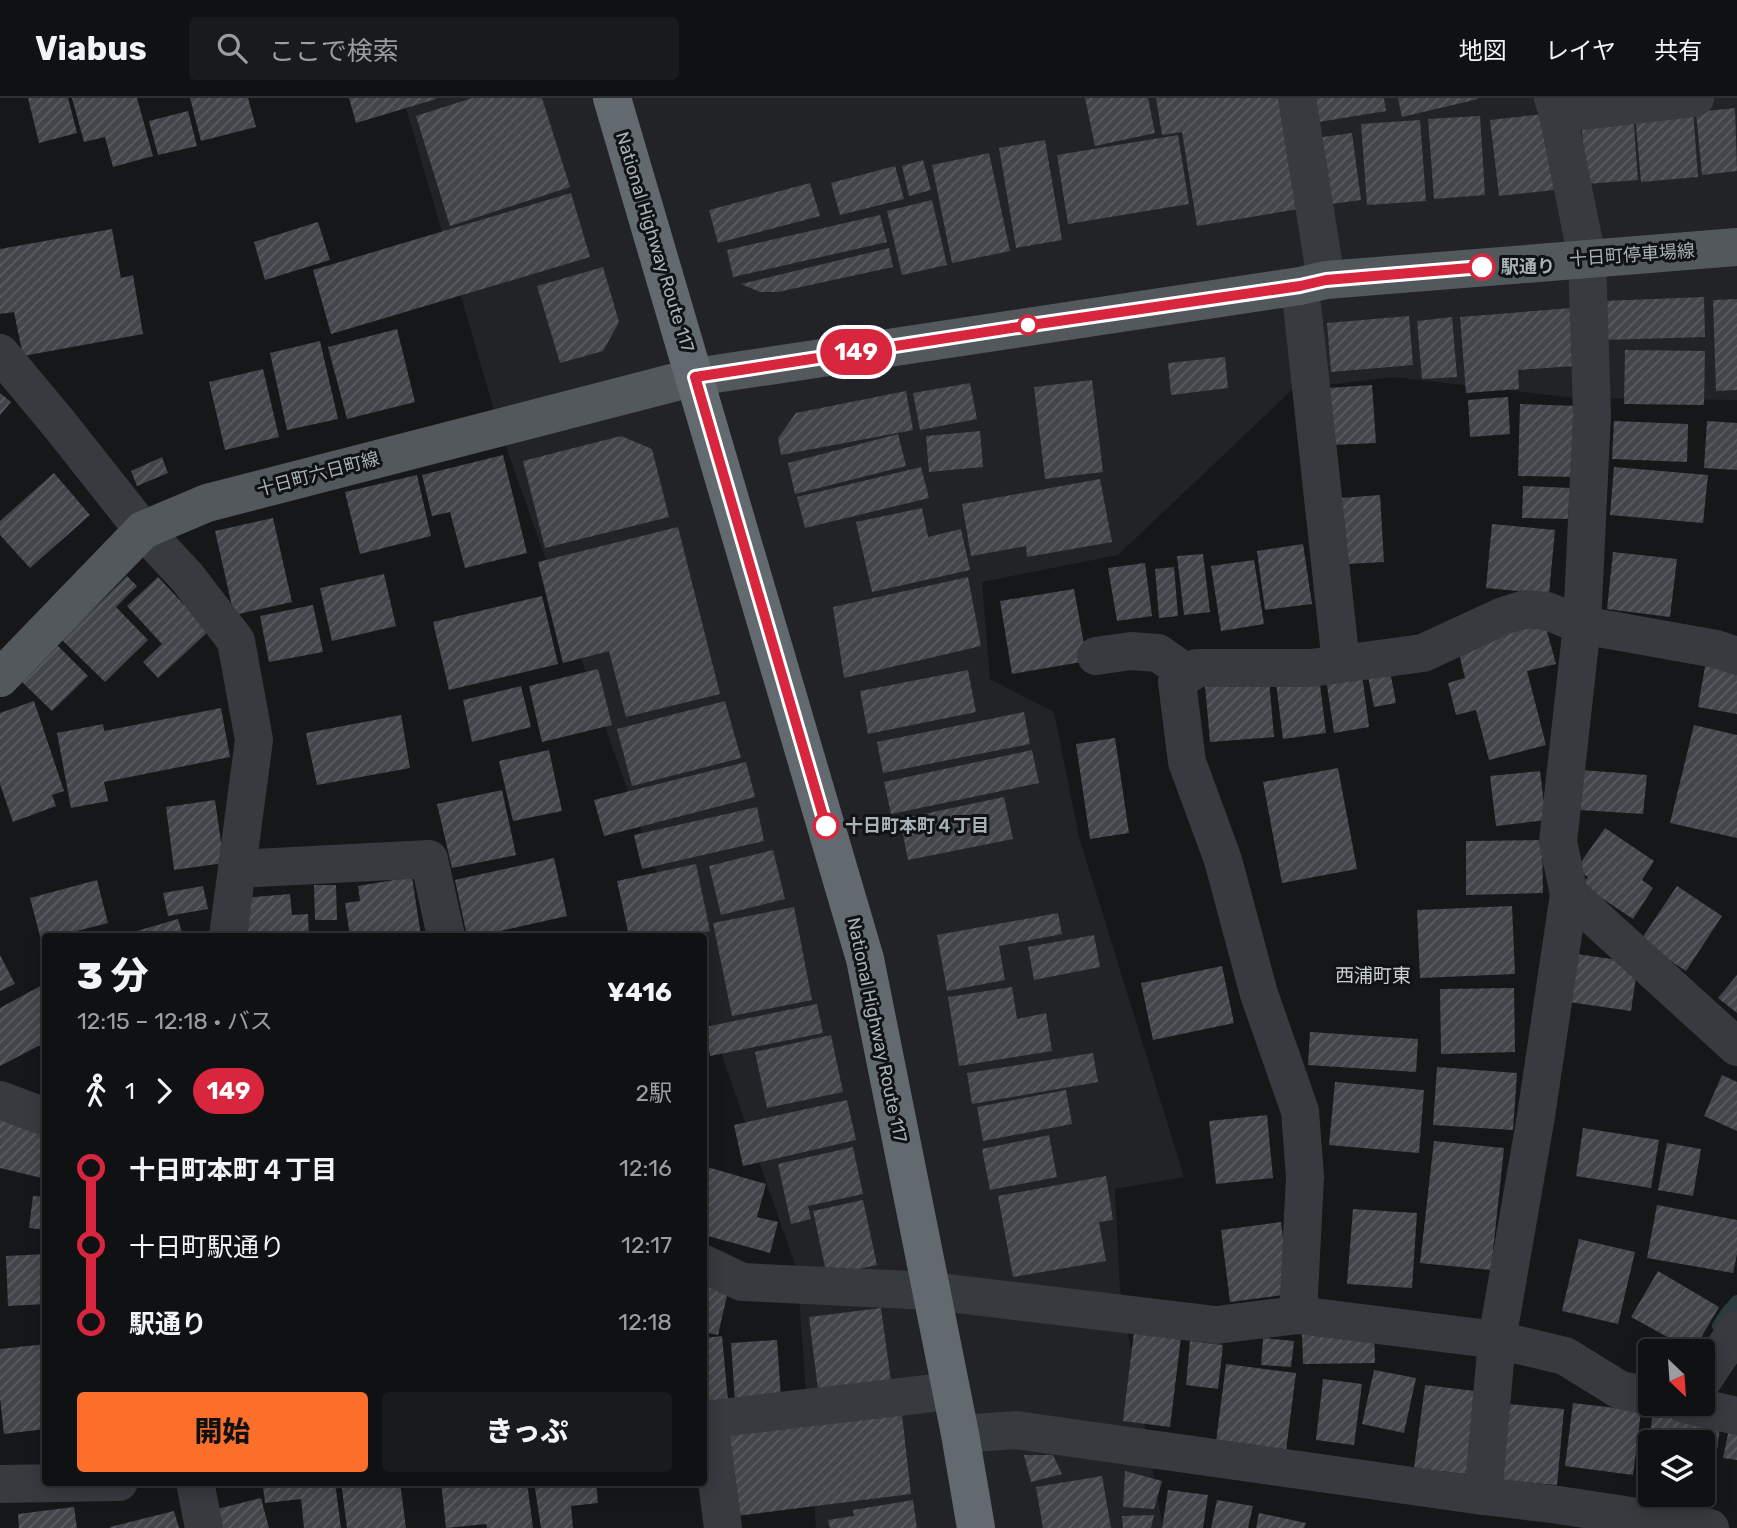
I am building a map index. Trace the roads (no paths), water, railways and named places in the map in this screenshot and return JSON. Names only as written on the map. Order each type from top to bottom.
[{"type":"highway","name":"National Highway Route 117","points":[[612,98],[865,959],[960,1434],[976,1528]]},
{"type":"main road","name":"十日町停車場線","points":[[695,377],[1313,283],[1737,247]]},
{"type":"main road","name":"十日町六日町線","points":[[0,678],[144,530],[207,503],[695,377]]},
{"type":"street","points":[[1297,98],[1340,663]]},
{"type":"street","points":[[1483,1496],[1497,1340],[1536,1116],[1569,894],[1558,842],[1582,625],[1592,414],[1587,258],[1556,106],[1695,98]]},
{"type":"street","points":[[0,353],[236,641],[254,740],[229,933]]},
{"type":"street","points":[[1298,1315],[1306,1177],[1300,1111],[1259,994],[1223,860],[1187,762],[1177,682],[1197,668],[1311,668],[1423,653],[1525,608],[1547,611],[1582,625],[1716,649],[1737,656]]},
{"type":"street","points":[[1096,656],[1131,651],[1158,653],[1188,674]]},
{"type":"street","points":[[237,869],[429,859],[445,933]]},
{"type":"street","points":[[1569,894],[1737,1047]]},
{"type":"street","points":[[0,1100],[42,1116]]},
{"type":"street","points":[[707,1265],[742,1282],[932,1291],[1216,1325],[1298,1315],[1497,1340],[1565,1356],[1620,1390],[1638,1394]]},
{"type":"street","points":[[1715,1362],[1737,1329]]},
{"type":"street","points":[[707,1420],[951,1391]]},
{"type":"street","points":[[1715,1411],[1737,1416]]},
{"type":"street","points":[[707,1426],[723,1528]]},
{"type":"street","points":[[960,1434],[1016,1430],[1483,1496],[1550,1516],[1710,1528]]},
{"type":"street","points":[[0,1484],[42,1483]]},
{"type":"street","points":[[196,1486],[204,1528]]},
{"type":"waterway","points":[[1718,1326],[1737,1301]]},
{"type":"place","name":"駅通り","points":[[1482,267]]},
{"type":"place","name":"十日町本町４丁目","points":[[826,826]]},
{"type":"district","name":"西浦町東","points":[[1373,975]]}]
